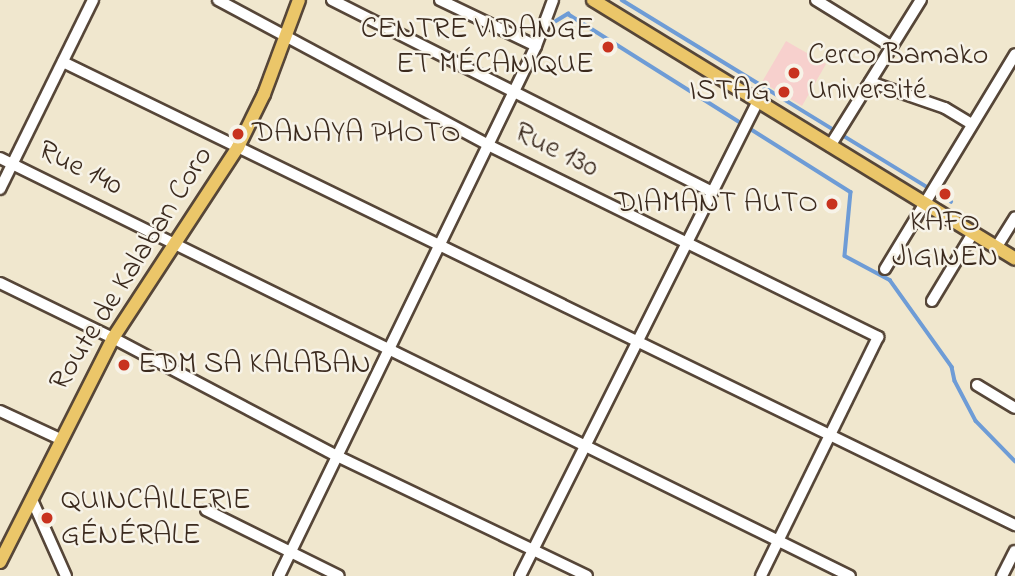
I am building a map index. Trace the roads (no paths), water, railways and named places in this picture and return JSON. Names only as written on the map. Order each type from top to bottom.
[{"type":"main road","name":"Route de Kalaban Coro","points":[[0,562],[4,545],[33,502],[60,439],[113,338],[238,147],[286,38],[299,0]]},
{"type":"main road","points":[[593,0],[1015,259]]},
{"type":"street","points":[[0,189],[93,0]]},
{"type":"street","name":"Rue 130","points":[[218,0],[488,145],[878,337],[830,435]]},
{"type":"street","points":[[332,0],[712,192]]},
{"type":"street","points":[[440,0],[536,46]]},
{"type":"street","points":[[279,576],[514,93],[536,46],[553,0]]},
{"type":"street","points":[[816,0],[892,47]]},
{"type":"street","points":[[830,146],[921,0]]},
{"type":"street","points":[[885,269],[1015,54]]},
{"type":"street","points":[[63,62],[1015,525]]},
{"type":"street","points":[[870,82],[934,104],[972,124]]},
{"type":"street","points":[[520,576],[758,101]]},
{"type":"street","name":"Rue 140","points":[[0,158],[176,242],[849,576]]},
{"type":"street","points":[[996,248],[1015,218]]},
{"type":"street","points":[[933,301],[973,233]]},
{"type":"street","points":[[0,283],[113,338],[337,456],[587,576]]},
{"type":"street","points":[[977,385],[1015,408]]},
{"type":"street","points":[[0,411],[60,439]]},
{"type":"street","points":[[761,576],[830,435]]},
{"type":"street","points":[[33,502],[66,576]]},
{"type":"street","points":[[206,510],[339,576]]},
{"type":"street","points":[[1002,576],[1015,551]]},
{"type":"waterway","points":[[622,0],[951,202]]},
{"type":"waterway","points":[[546,27],[568,14],[851,192],[845,256],[890,280],[952,367],[955,381],[976,421],[1015,461]]},
{"type":"place","name":"CENTRE VIDANGE ET MÉCANIQUE","points":[[608,47]]},
{"type":"place","name":"Cerco Bamako Université","points":[[794,73]]},
{"type":"place","name":"ISTAG","points":[[784,92]]},
{"type":"place","name":"DANAYA PHOTO","points":[[238,134]]},
{"type":"place","name":"KAFO JIGINEN","points":[[945,194]]},
{"type":"place","name":"DIAMANT AUTO","points":[[832,204]]},
{"type":"place","name":"EDM SA KALABAN","points":[[124,365]]},
{"type":"place","name":"QUINCAILLERIE GÉNÉRALE","points":[[47,518]]}]
